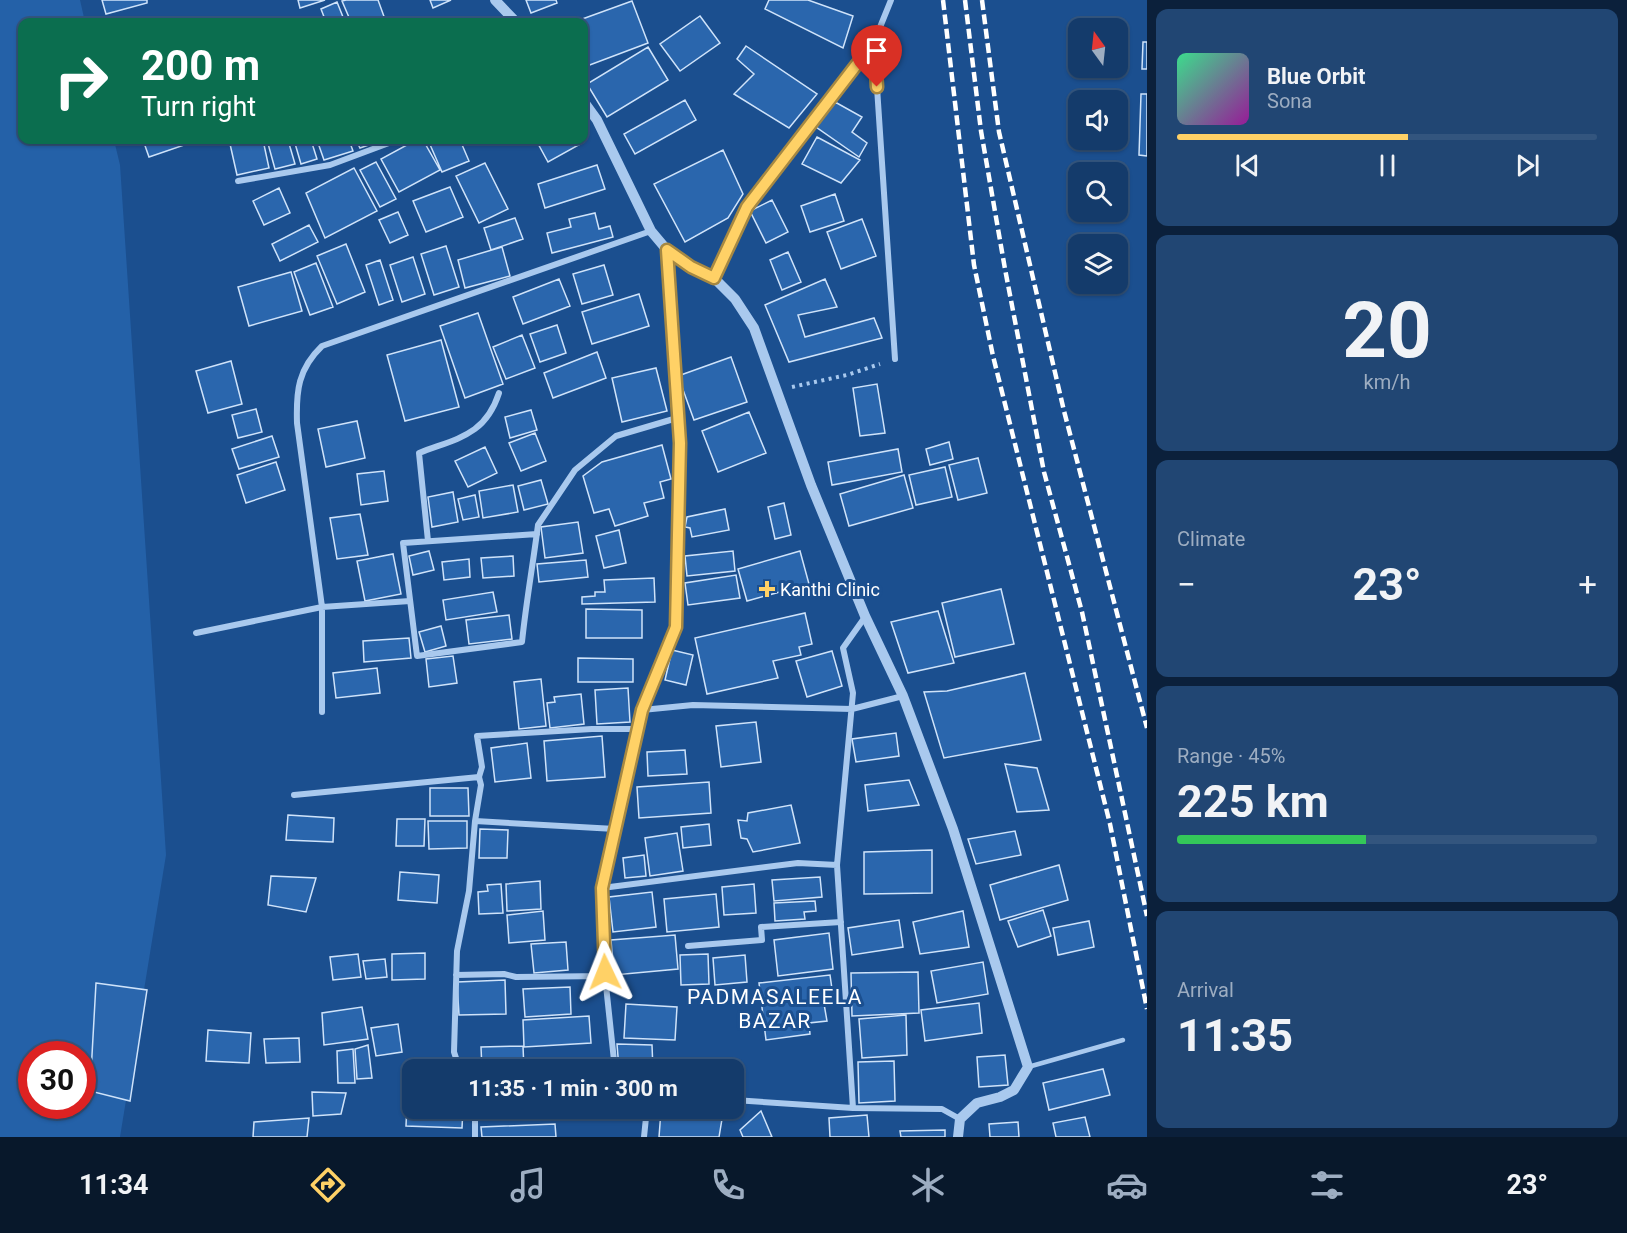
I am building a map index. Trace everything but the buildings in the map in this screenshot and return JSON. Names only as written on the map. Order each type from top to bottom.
[{"type":"street","points":[[495,0],[512,18]]},
{"type":"street","points":[[714,278],[747,207],[874,42],[891,0]]},
{"type":"street","points":[[874,42],[895,359]]},
{"type":"street","points":[[588,108],[597,120],[651,231],[667,250],[691,267],[714,278],[735,299],[754,328],[811,485],[865,616],[903,696],[953,829],[1028,1067],[1014,1090],[1000,1097],[977,1103],[960,1119],[958,1137]]},
{"type":"street","points":[[238,182],[330,165],[386,144]]},
{"type":"street","points":[[322,712],[322,607],[296,402],[302,373],[314,354],[322,346],[651,231]]},
{"type":"street","points":[[614,1059],[605,976],[602,888],[642,710],[676,627],[680,443],[667,250]]},
{"type":"street","points":[[428,541],[419,453],[473,432],[494,409],[500,393]]},
{"type":"street","points":[[537,534],[403,543],[417,656],[522,642],[537,534],[538,525],[575,470],[616,436],[677,418]]},
{"type":"street","points":[[196,633],[322,607],[410,601]]},
{"type":"street","points":[[853,1108],[837,865],[853,693],[843,648],[865,616]]},
{"type":"street","points":[[642,710],[693,705],[852,709],[903,696]]},
{"type":"street","points":[[456,1059],[454,1052],[457,951],[468,891],[481,785],[479,777],[482,767],[477,736],[592,729],[638,729]]},
{"type":"street","points":[[294,795],[479,777]]},
{"type":"street","points":[[475,821],[615,829]]},
{"type":"street","points":[[602,888],[798,863],[837,865]]},
{"type":"street","points":[[688,946],[762,940],[760,927],[841,922]]},
{"type":"street","points":[[456,975],[605,976]]},
{"type":"street","points":[[744,1101],[853,1108],[942,1109],[960,1119]]},
{"type":"street","points":[[475,1119],[475,1137]]},
{"type":"street","points":[[644,1137],[646,1119]]},
{"type":"lane","points":[[1028,1067],[1123,1040]]},
{"type":"path","points":[[777,391],[847,375],[895,359]]},
{"type":"shaded area","points":[[0,0],[80,0],[84,18],[18,18],[18,144],[115,144],[120,165],[166,855],[120,1137],[0,1137]]},
{"type":"railway","points":[[943,0],[974,265],[993,356],[1110,824],[1147,1009]]},
{"type":"railway","points":[[965,0],[981,131],[1044,472],[1082,612],[1147,916]]},
{"type":"railway","points":[[982,0],[999,132],[1064,411],[1147,728]]},
{"type":"place","name":"Kanthi Clinic","points":[[767,589]]},
{"type":"district","name":"PADMASALEELA BAZAR","points":[[775,1009]]},
{"type":"route","points":[[605,972],[602,888],[642,710],[676,627],[680,443],[667,250],[691,267],[714,278],[747,207],[874,42],[877,87]]}]
